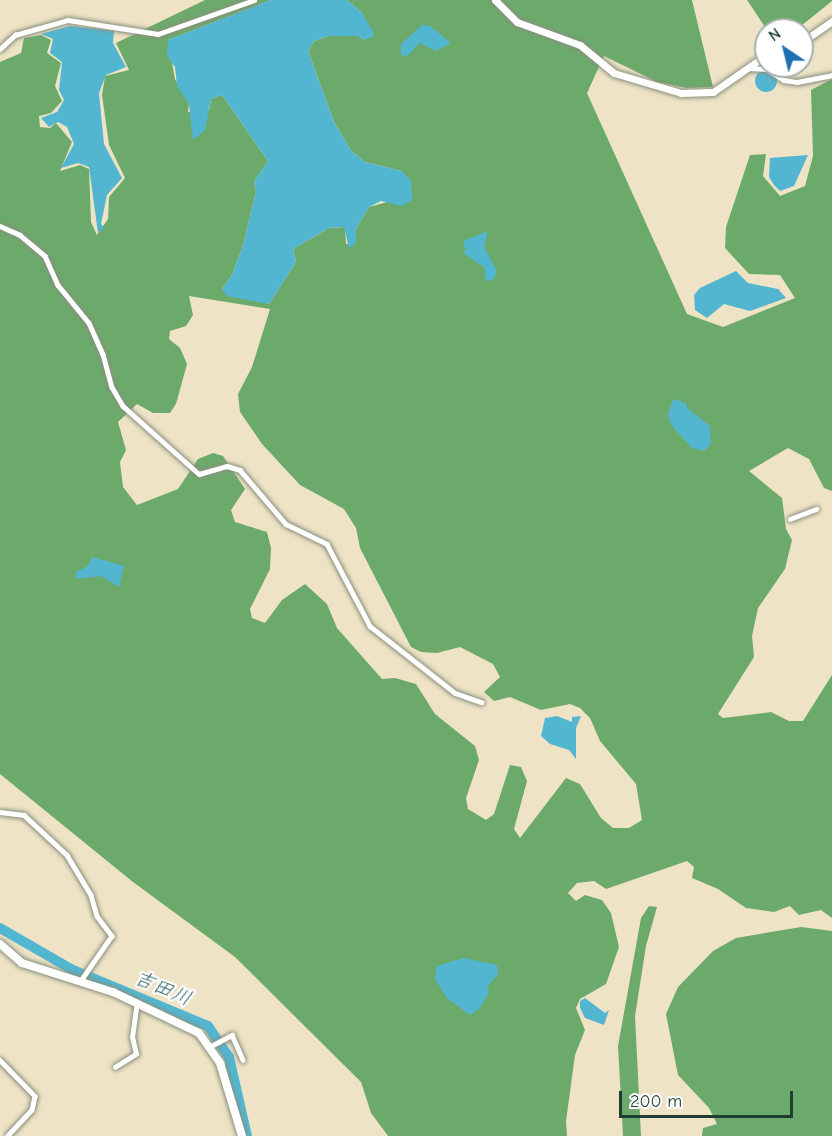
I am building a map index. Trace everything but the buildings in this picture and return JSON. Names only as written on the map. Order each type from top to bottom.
[{"type":"main road","points":[[0,944],[22,963],[82,980],[138,1002],[190,1026],[213,1044],[242,1136]]},
{"type":"street","points":[[0,49],[15,35],[56,22],[118,25],[136,33],[164,33],[254,0]]},
{"type":"street","points":[[495,0],[517,22],[579,45],[614,73],[681,93],[713,92],[754,63]]},
{"type":"street","points":[[814,34],[832,21]]},
{"type":"street","points":[[746,68],[767,69],[784,80],[797,82],[832,75]]},
{"type":"street","points":[[0,226],[20,235],[45,256],[58,285],[93,330],[112,387],[123,406],[199,474],[227,466],[240,470],[286,524],[327,544],[370,626],[455,693],[481,702]]},
{"type":"street","points":[[790,519],[816,508]]},
{"type":"street","points":[[0,812],[24,815],[60,848],[91,895],[97,916],[112,936],[82,980]]},
{"type":"street","points":[[115,1067],[136,1053],[132,1037],[138,1002]]},
{"type":"street","points":[[213,1044],[223,1037],[232,1035],[243,1060]]},
{"type":"street","points":[[0,1060],[35,1096],[32,1110],[8,1136]]},
{"type":"green space","points":[[205,0],[271,0],[168,40],[175,79],[189,104],[188,112],[209,111],[211,99],[222,95],[268,161],[254,182],[256,192],[243,246],[232,275],[222,289],[269,304],[296,262],[293,249],[329,228],[345,227],[346,244],[356,243],[356,229],[369,207],[391,201],[402,171],[365,162],[351,151],[334,122],[308,51],[314,41],[328,36],[358,36],[364,40],[362,13],[347,0],[692,0],[713,87],[687,88],[657,82],[604,56],[587,93],[687,314],[723,327],[795,298],[780,275],[749,274],[725,248],[726,227],[750,155],[766,154],[763,176],[780,196],[805,186],[813,156],[811,90],[832,79],[832,491],[824,488],[809,459],[788,448],[749,471],[782,498],[786,529],[792,540],[785,569],[758,608],[752,636],[754,657],[718,714],[723,718],[771,712],[789,721],[803,721],[832,675],[832,918],[821,910],[799,915],[790,906],[774,912],[746,908],[718,889],[692,878],[694,867],[687,861],[606,889],[594,881],[577,883],[568,893],[576,901],[585,895],[602,900],[611,913],[619,947],[606,984],[580,999],[576,1008],[585,1030],[575,1055],[566,1121],[567,1136],[388,1136],[371,1113],[361,1082],[235,957],[133,882],[0,774],[0,62],[21,53],[24,38],[41,35],[51,40],[47,53],[61,63],[55,86],[62,101],[51,113],[39,116],[40,127],[50,128],[56,123],[72,142],[60,171],[80,165],[89,169],[91,222],[97,235],[108,219],[109,197],[125,178],[109,145],[102,95],[105,76],[129,70],[116,43]],"holes":[[[189,296],[270,309],[252,367],[238,394],[240,412],[262,444],[300,485],[344,509],[356,528],[360,548],[411,647],[421,652],[437,653],[460,647],[493,664],[500,677],[484,692],[494,701],[510,697],[541,710],[570,704],[580,708],[590,718],[600,741],[636,784],[642,820],[629,828],[613,828],[601,818],[580,784],[566,778],[520,838],[514,829],[527,781],[521,767],[510,765],[494,814],[486,820],[468,809],[466,798],[479,760],[475,746],[435,714],[416,684],[395,678],[382,679],[337,628],[327,604],[305,584],[282,600],[265,623],[252,618],[250,609],[270,569],[271,548],[267,532],[235,522],[231,510],[245,489],[223,456],[213,453],[198,459],[178,489],[137,505],[123,487],[120,462],[126,450],[118,422],[137,404],[153,413],[170,413],[176,404],[187,364],[180,348],[169,339],[170,331],[186,326],[193,315]]]},
{"type":"green space","points":[[747,0],[832,0],[811,18],[759,18]]},
{"type":"green space","points":[[649,906],[657,907],[646,946],[635,1016],[641,1136],[623,1136],[618,1046],[641,918]]},
{"type":"green space","points":[[801,927],[832,931],[832,1136],[702,1136],[703,1128],[717,1124],[709,1108],[678,1075],[666,1014],[678,987],[713,951],[736,938]]},
{"type":"water","points":[[271,0],[347,0],[362,13],[374,33],[372,37],[364,40],[358,36],[328,36],[314,41],[308,51],[334,122],[351,151],[365,162],[402,171],[411,181],[412,200],[402,206],[381,201],[369,207],[356,229],[356,243],[349,248],[344,227],[329,228],[293,249],[296,262],[269,304],[227,296],[222,289],[232,275],[243,246],[256,192],[254,182],[268,161],[222,95],[211,99],[205,130],[193,140],[189,104],[177,86],[175,67],[167,56],[168,40]]},
{"type":"water","points":[[422,25],[430,26],[451,43],[435,51],[420,43],[407,56],[401,55],[401,44]]},
{"type":"water","points":[[70,26],[114,31],[113,43],[126,67],[106,75],[99,93],[104,144],[122,178],[107,195],[101,224],[104,227],[98,233],[89,167],[78,163],[61,168],[74,144],[67,127],[58,122],[49,127],[41,118],[57,112],[64,100],[59,90],[62,62],[50,53],[53,39],[41,34]]},
{"type":"water","points":[[755,78],[777,78],[777,85],[770,92],[762,92],[755,85]]},
{"type":"water","points":[[808,155],[794,186],[780,191],[769,177],[770,158]]},
{"type":"water","points":[[488,231],[484,247],[497,271],[493,280],[486,281],[484,267],[462,252],[466,251],[463,241]]},
{"type":"water","points":[[736,271],[748,283],[778,289],[786,298],[750,311],[724,304],[707,318],[695,310],[694,295],[700,288]]},
{"type":"water","points":[[673,399],[686,403],[687,408],[710,426],[711,444],[704,451],[692,448],[671,425],[668,414]]},
{"type":"water","points":[[92,557],[124,566],[119,587],[101,576],[76,579],[76,572],[88,566]]},
{"type":"water","points":[[557,716],[572,722],[572,717],[581,716],[576,728],[576,759],[569,750],[550,744],[541,736],[545,718]]},
{"type":"water","points":[[464,958],[497,965],[498,974],[487,987],[489,992],[480,1008],[470,1015],[447,998],[435,979],[437,966]]},
{"type":"water","points":[[585,998],[605,1013],[609,1010],[604,1025],[585,1018],[580,1008],[580,1001]]},
{"type":"waterway","name":"吉田川","points":[[0,928],[71,969],[208,1026],[229,1057],[247,1136]]}]
